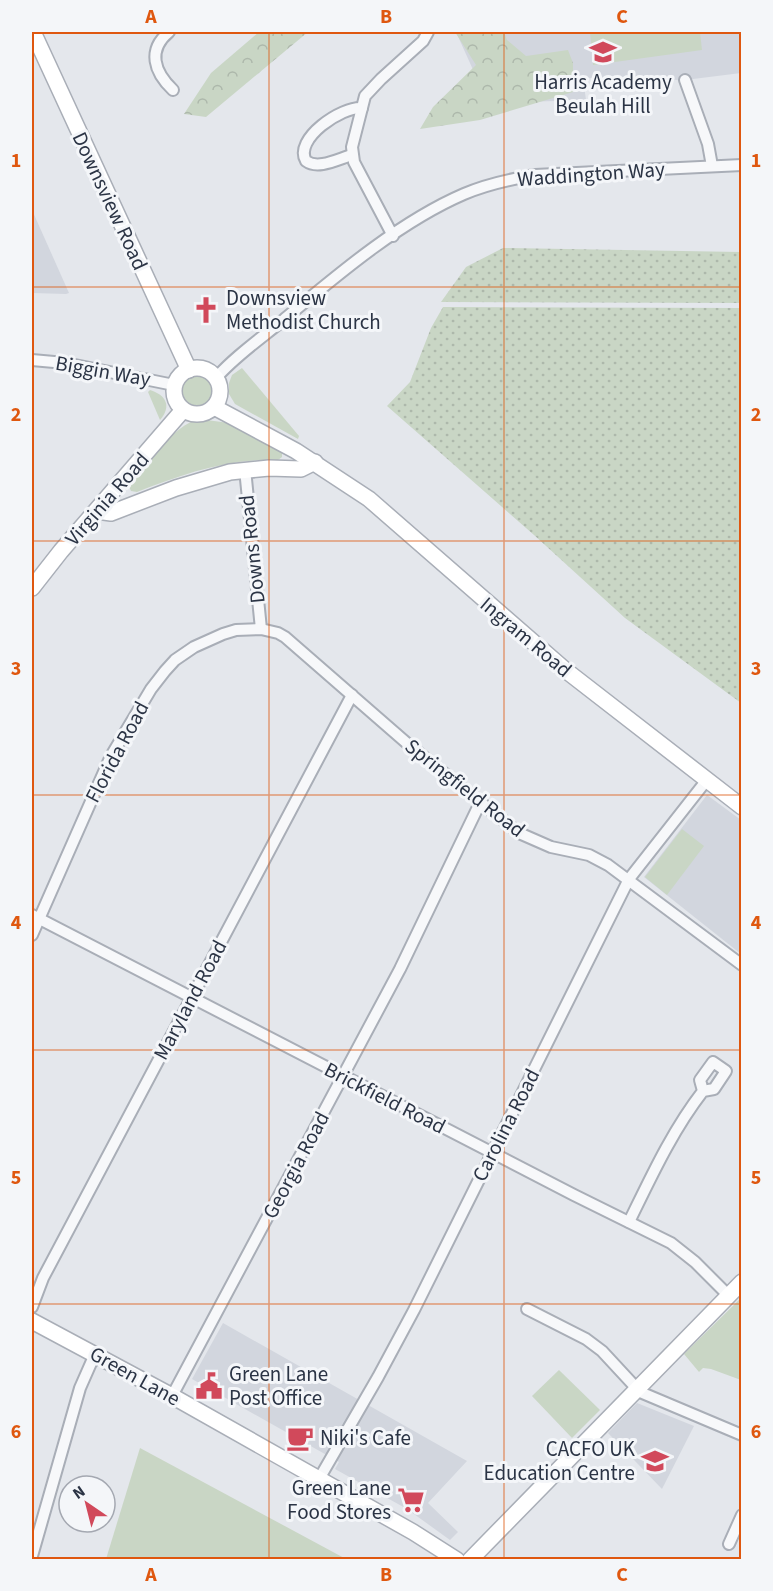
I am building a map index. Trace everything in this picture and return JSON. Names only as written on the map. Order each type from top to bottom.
[{"type":"street","name":"Downsview Road","points":[[33,32],[189,370]]},
{"type":"street","points":[[169,32],[157,43],[155,52],[157,68],[173,90]]},
{"type":"street","points":[[393,236],[368,192],[352,155],[365,96],[423,41],[428,32]]},
{"type":"street","points":[[685,80],[708,144],[712,166]]},
{"type":"street","points":[[352,155],[320,165],[312,165],[306,161],[302,152],[306,142],[331,119],[349,109],[362,108]]},
{"type":"street","name":"Waddington Way","points":[[216,378],[327,283],[393,236],[450,200],[485,186],[548,174],[741,165]]},
{"type":"street","name":"Biggin Way","points":[[32,360],[65,363],[174,385]]},
{"type":"street","points":[[204,369],[216,378],[220,396],[210,411],[198,415],[183,410],[176,401],[174,385],[179,377],[189,370],[204,369]]},
{"type":"street","name":"Ingram Road","points":[[214,407],[315,462],[369,499],[548,657],[741,807]]},
{"type":"street","name":"Virginia Road","points":[[32,588],[183,410]]},
{"type":"street","points":[[99,509],[111,513],[176,488],[245,469],[301,469],[315,462]]},
{"type":"street","name":"Downs Road","points":[[245,469],[261,629]]},
{"type":"street","name":"Springfield Road","points":[[261,629],[285,637],[480,803],[519,833],[550,847],[590,855],[629,879],[741,965]]},
{"type":"street","name":"Florida Road","points":[[32,935],[35,917],[111,756],[158,680],[175,660],[202,642],[236,630],[261,629]]},
{"type":"street","name":"Maryland Road","points":[[32,1307],[43,1278],[352,695]]},
{"type":"street","name":"Carolina Road","points":[[319,1479],[378,1377],[493,1153],[629,879],[706,781]]},
{"type":"street","name":"Georgia Road","points":[[172,1396],[431,907],[480,803]]},
{"type":"street","name":"Brickfield Road","points":[[35,917],[680,1249],[729,1296]]},
{"type":"street","points":[[629,1222],[665,1148],[704,1091]]},
{"type":"street","points":[[470,1560],[741,1282]]},
{"type":"street","points":[[527,1309],[586,1339],[602,1351],[640,1392],[741,1435]]},
{"type":"street","name":"Green Lane","points":[[32,1321],[172,1396],[413,1532],[457,1560]]},
{"type":"street","points":[[32,1556],[80,1388],[95,1354]]},
{"type":"street","points":[[729,1544],[741,1515]]},
{"type":"shaded area","name":"Harris Academy Beulah Hill","points":[[456,32],[741,32],[741,73],[685,80],[583,78],[586,100],[488,103]]},
{"type":"shaded area","points":[[32,210],[69,293],[32,293]]},
{"type":"shaded area","points":[[707,795],[741,820],[741,954],[644,877]]},
{"type":"shaded area","points":[[223,1323],[467,1461],[428,1503],[458,1532],[450,1540],[407,1509],[335,1469],[339,1462],[192,1379]]},
{"type":"shaded area","name":"CACFO UK Education Centre","points":[[637,1403],[694,1426],[662,1489],[608,1433]]},
{"type":"green space","points":[[259,32],[308,32],[206,117],[184,114],[211,73]]},
{"type":"green space","points":[[455,32],[504,32],[507,40],[526,56],[568,50],[573,63],[573,92],[480,120],[420,129],[433,107],[476,65]]},
{"type":"green space","points":[[590,32],[700,32],[702,50],[593,65]]},
{"type":"green space","points":[[503,248],[741,252],[741,303],[441,302],[466,267]]},
{"type":"green space","points":[[443,307],[741,308],[741,703],[625,618],[387,406],[410,382],[431,328]]},
{"type":"green space","points":[[242,368],[299,436],[298,439],[235,404],[229,394],[229,383],[232,375]]},
{"type":"green space","points":[[198,374],[210,380],[216,392],[210,404],[198,410],[186,404],[180,392],[186,380]]},
{"type":"green space","points":[[150,390],[160,395],[166,402],[166,410],[160,420],[148,392]]},
{"type":"green space","points":[[199,419],[229,423],[282,452],[282,457],[278,460],[224,464],[189,473],[137,492],[131,491],[128,484],[160,447],[180,429]]},
{"type":"green space","points":[[682,829],[704,846],[667,895],[645,877]]},
{"type":"green space","points":[[741,1298],[741,1380],[711,1369],[703,1368],[699,1372],[684,1354]]},
{"type":"green space","points":[[559,1370],[600,1410],[572,1438],[532,1396]]},
{"type":"green space","points":[[140,1448],[346,1559],[106,1559],[114,1534],[117,1534],[117,1523]]},
{"type":"place","name":"Harris Academy Beulah Hill","points":[[603,52]]},
{"type":"place","name":"Downsview Methodist Church","points":[[206,310]]},
{"type":"place","name":"Green Lane Post Office","points":[[209,1386]]},
{"type":"place","name":"Niki's Cafe","points":[[300,1438]]},
{"type":"place","name":"CACFO UK Education Centre","points":[[655,1461]]},
{"type":"place","name":"Green Lane Food Stores","points":[[411,1500]]}]
